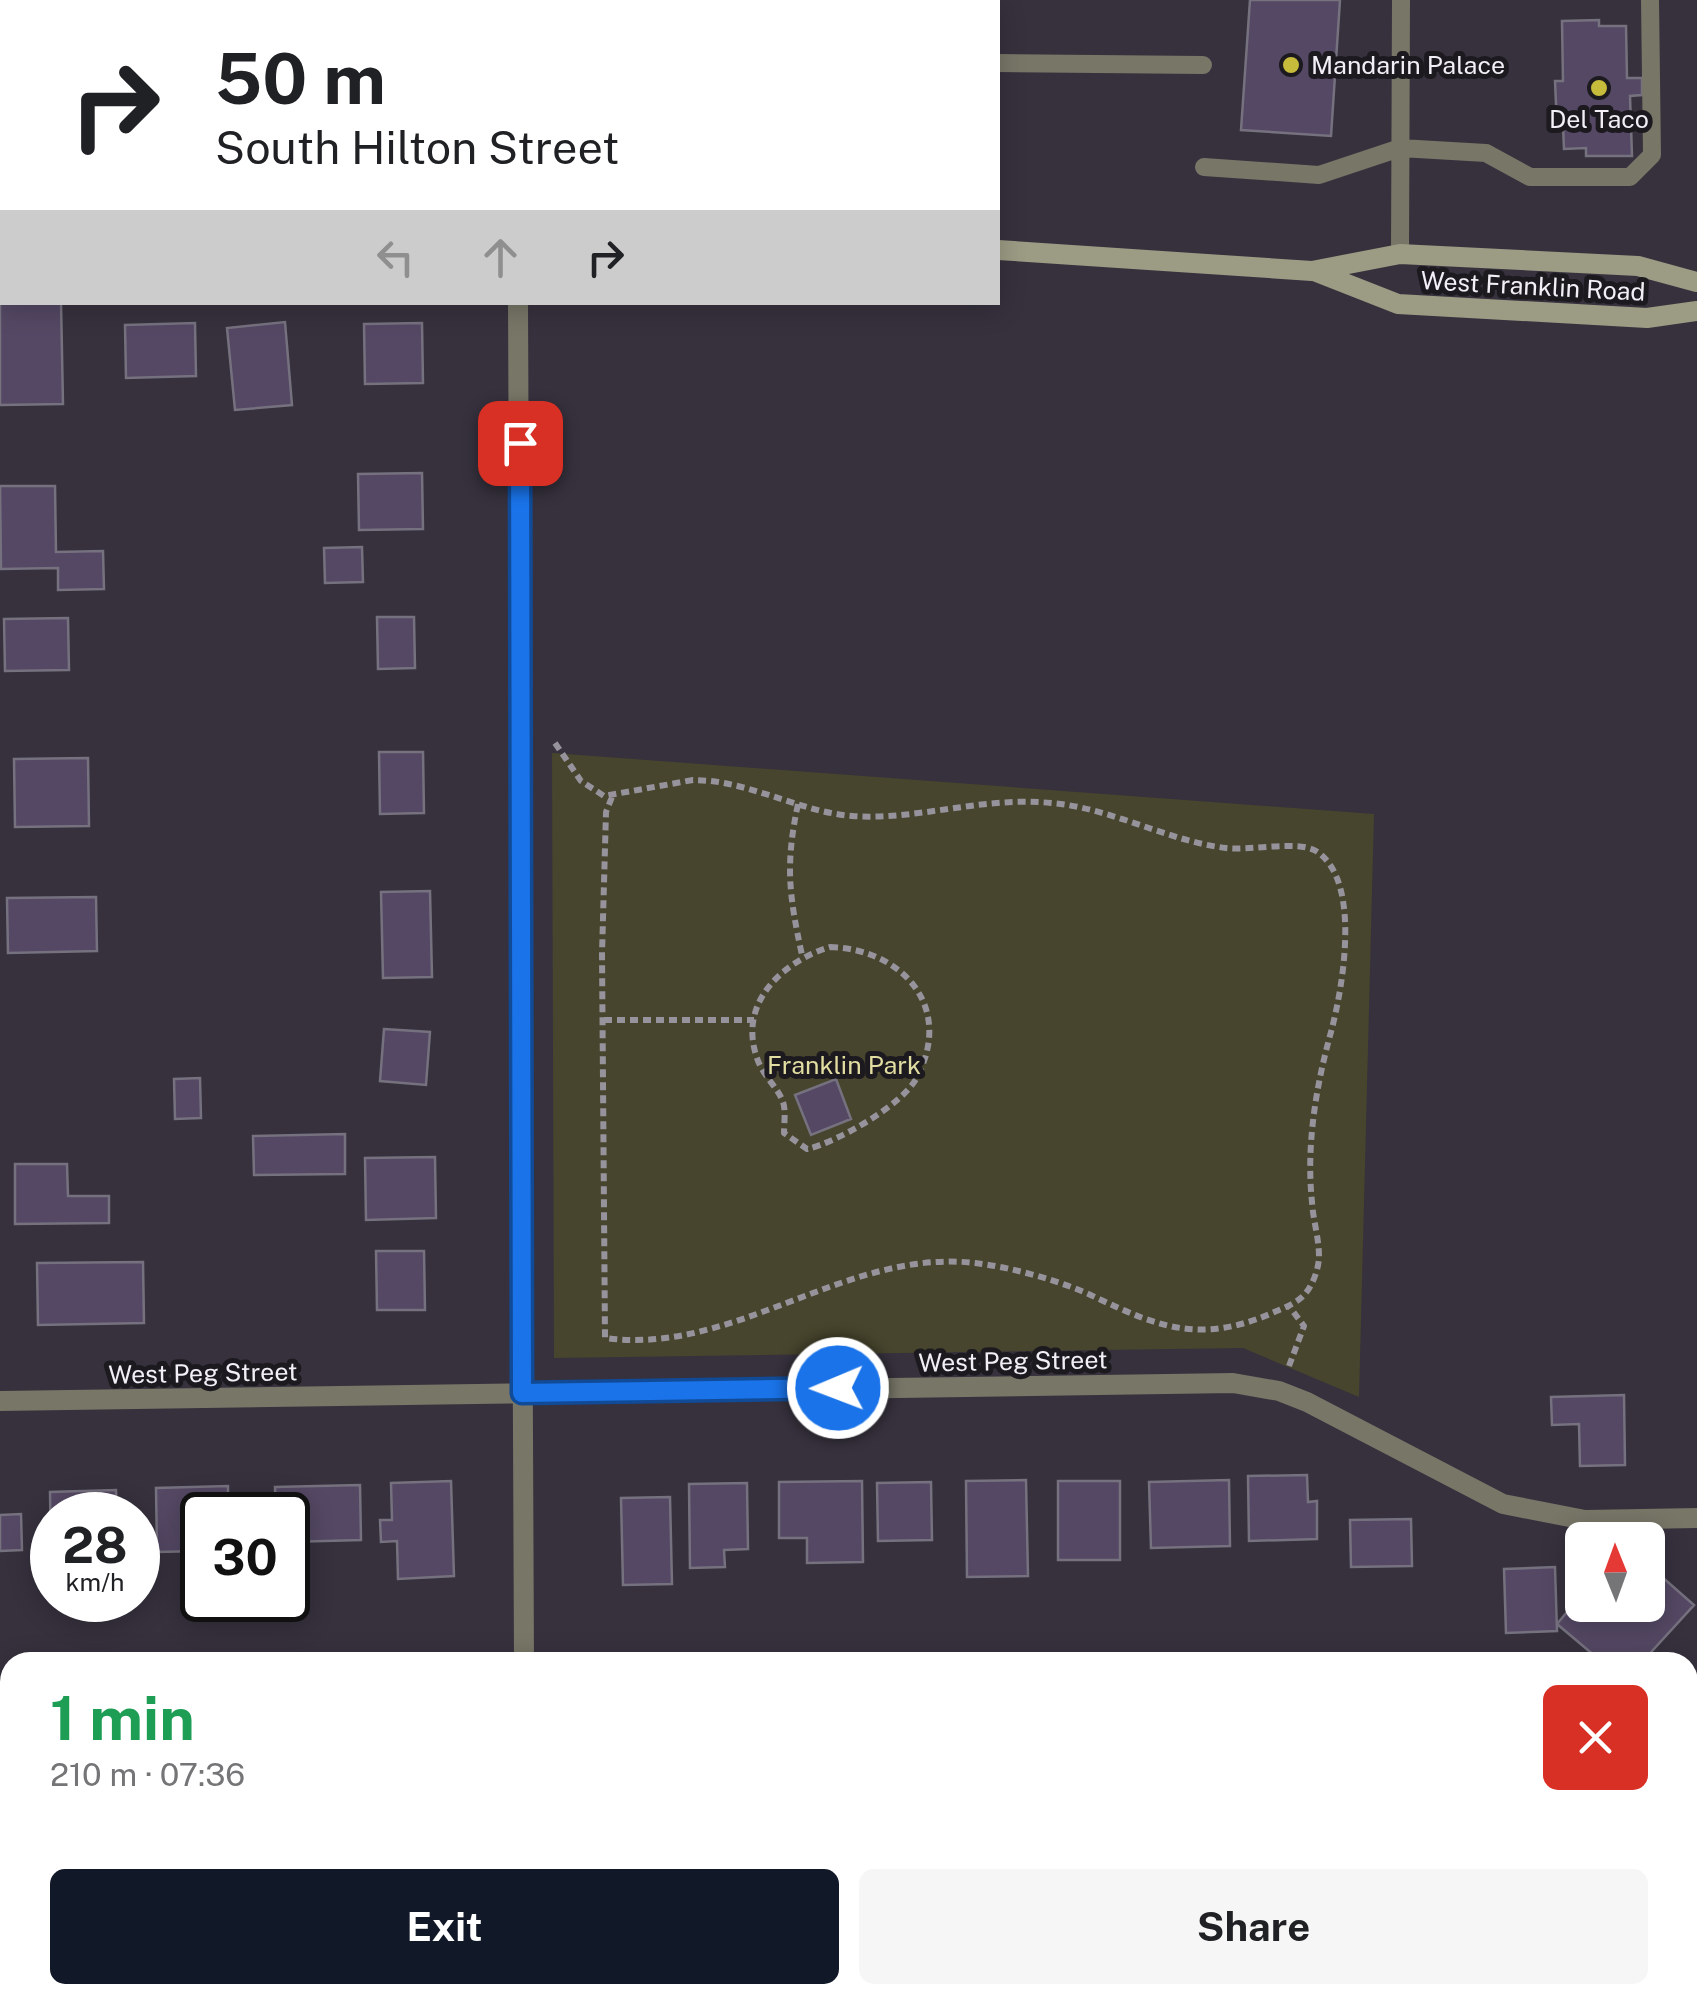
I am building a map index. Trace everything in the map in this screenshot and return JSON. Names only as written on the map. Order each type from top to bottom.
[{"type":"street","name":"West Franklin Road","points":[[1000,250],[1312,270],[1400,254],[1638,266],[1697,282]]},
{"type":"street","name":"West Franklin Road","points":[[1312,270],[1398,304],[1647,318],[1697,311]]},
{"type":"street","points":[[518,305],[524,1652]]},
{"type":"street","name":"West Peg Street","points":[[0,1401],[1233,1383],[1279,1391],[1307,1402],[1503,1504],[1585,1520],[1697,1518]]},
{"type":"lane","points":[[1400,254],[1401,0]]},
{"type":"lane","points":[[1204,167],[1319,174],[1400,148],[1486,153],[1530,177],[1630,177],[1652,155],[1650,0]]},
{"type":"lane","points":[[1000,63],[1203,65]]},
{"type":"path","points":[[555,742],[581,781],[604,796],[693,780],[721,782],[840,814],[876,818],[957,805],[1052,802],[1112,814],[1223,848],[1302,846],[1322,855],[1336,876],[1345,955],[1341,994],[1322,1064],[1314,1114],[1311,1198],[1320,1258],[1311,1286],[1289,1306],[1226,1328],[1159,1327],[1097,1297],[1025,1274],[974,1263],[925,1263],[858,1278],[710,1329],[639,1340],[604,1338],[606,812],[612,796]]},
{"type":"path","points":[[798,804],[788,851],[788,884],[802,955]]},
{"type":"path","points":[[830,947],[858,948],[884,958],[906,976],[922,999],[929,1027],[927,1055],[915,1082],[894,1104],[835,1142],[807,1149],[784,1133],[783,1101],[764,1078],[754,1050],[754,1020],[762,994],[780,971],[802,955],[830,947]]},
{"type":"path","points":[[604,1020],[754,1020]]},
{"type":"path","points":[[1279,1391],[1304,1326],[1289,1306]]},
{"type":"green space","name":"Franklin Park","points":[[552,753],[1374,814],[1359,1397],[1243,1348],[554,1358]]},
{"type":"building","name":"Mandarin Palace","points":[[1250,0],[1340,0],[1331,136],[1241,130]]},
{"type":"building","name":"Del Taco","points":[[1599,20],[1599,26],[1626,26],[1627,78],[1642,78],[1642,95],[1630,96],[1632,156],[1586,156],[1586,148],[1564,149],[1563,125],[1557,126],[1555,81],[1563,81],[1562,21]]},
{"type":"building","points":[[0,305],[61,305],[63,404],[0,405]]},
{"type":"building","points":[[285,322],[292,405],[235,410],[227,328]]},
{"type":"building","points":[[195,323],[196,376],[126,378],[125,325]]},
{"type":"building","points":[[422,323],[423,383],[365,384],[364,324]]},
{"type":"building","points":[[422,473],[423,529],[359,530],[358,474]]},
{"type":"building","points":[[0,486],[55,486],[56,552],[103,551],[104,589],[58,590],[58,568],[1,569]]},
{"type":"building","points":[[362,547],[363,582],[325,583],[324,548]]},
{"type":"building","points":[[377,617],[414,617],[415,668],[378,669]]},
{"type":"building","points":[[68,618],[69,670],[5,671],[4,619]]},
{"type":"building","points":[[379,752],[423,752],[424,813],[380,814]]},
{"type":"building","points":[[88,758],[89,826],[15,827],[14,759]]},
{"type":"building","points":[[430,891],[432,977],[383,978],[381,892]]},
{"type":"building","points":[[96,897],[97,951],[8,953],[7,898]]},
{"type":"building","points":[[384,1029],[430,1032],[426,1085],[380,1081]]},
{"type":"building","points":[[200,1078],[201,1118],[175,1119],[174,1079]]},
{"type":"building","points":[[836,1079],[851,1119],[811,1135],[795,1095]]},
{"type":"building","points":[[345,1134],[345,1174],[254,1175],[253,1136]]},
{"type":"building","points":[[435,1157],[436,1218],[366,1220],[365,1158]]},
{"type":"building","points":[[15,1164],[67,1164],[68,1196],[109,1196],[109,1223],[15,1224]]},
{"type":"building","points":[[376,1251],[424,1251],[425,1310],[377,1310]]},
{"type":"building","points":[[143,1262],[144,1323],[38,1325],[37,1263]]},
{"type":"building","points":[[1624,1395],[1625,1465],[1580,1466],[1579,1424],[1552,1425],[1551,1397]]},
{"type":"building","points":[[1307,1475],[1308,1502],[1317,1501],[1317,1539],[1249,1541],[1248,1476]]},
{"type":"building","points":[[1026,1480],[1028,1576],[967,1577],[966,1481]]},
{"type":"building","points":[[1229,1480],[1230,1546],[1151,1548],[1149,1482]]},
{"type":"building","points":[[451,1481],[454,1576],[398,1579],[397,1541],[381,1542],[380,1520],[392,1520],[391,1483]]},
{"type":"building","points":[[862,1481],[863,1562],[807,1563],[807,1538],[779,1538],[779,1482]]},
{"type":"building","points":[[1058,1481],[1120,1481],[1120,1560],[1058,1560]]},
{"type":"building","points":[[931,1482],[932,1540],[878,1541],[877,1483]]},
{"type":"building","points":[[747,1483],[748,1549],[724,1550],[725,1567],[690,1568],[689,1484]]},
{"type":"building","points":[[360,1485],[361,1540],[310,1541],[310,1492],[275,1492],[275,1487]]},
{"type":"building","points":[[228,1486],[228,1492],[180,1492],[180,1551],[160,1552],[160,1492],[156,1488]]},
{"type":"building","points":[[116,1490],[116,1492],[50,1492]]},
{"type":"building","points":[[670,1497],[672,1584],[623,1585],[621,1498]]},
{"type":"building","points":[[21,1514],[22,1550],[0,1551],[0,1515]]},
{"type":"building","points":[[1411,1519],[1412,1566],[1351,1567],[1350,1520]]},
{"type":"building","points":[[1555,1567],[1557,1631],[1506,1633],[1504,1569]]},
{"type":"building","points":[[1665,1580],[1694,1605],[1651,1652],[1590,1652],[1557,1624],[1565,1614],[1565,1622],[1665,1622]]},
{"type":"place","name":"Mandarin Palace","points":[[1291,65]]},
{"type":"place","name":"Del Taco","points":[[1599,88]]},
{"type":"route","points":[[520,443],[522,1393],[838,1388]]}]
